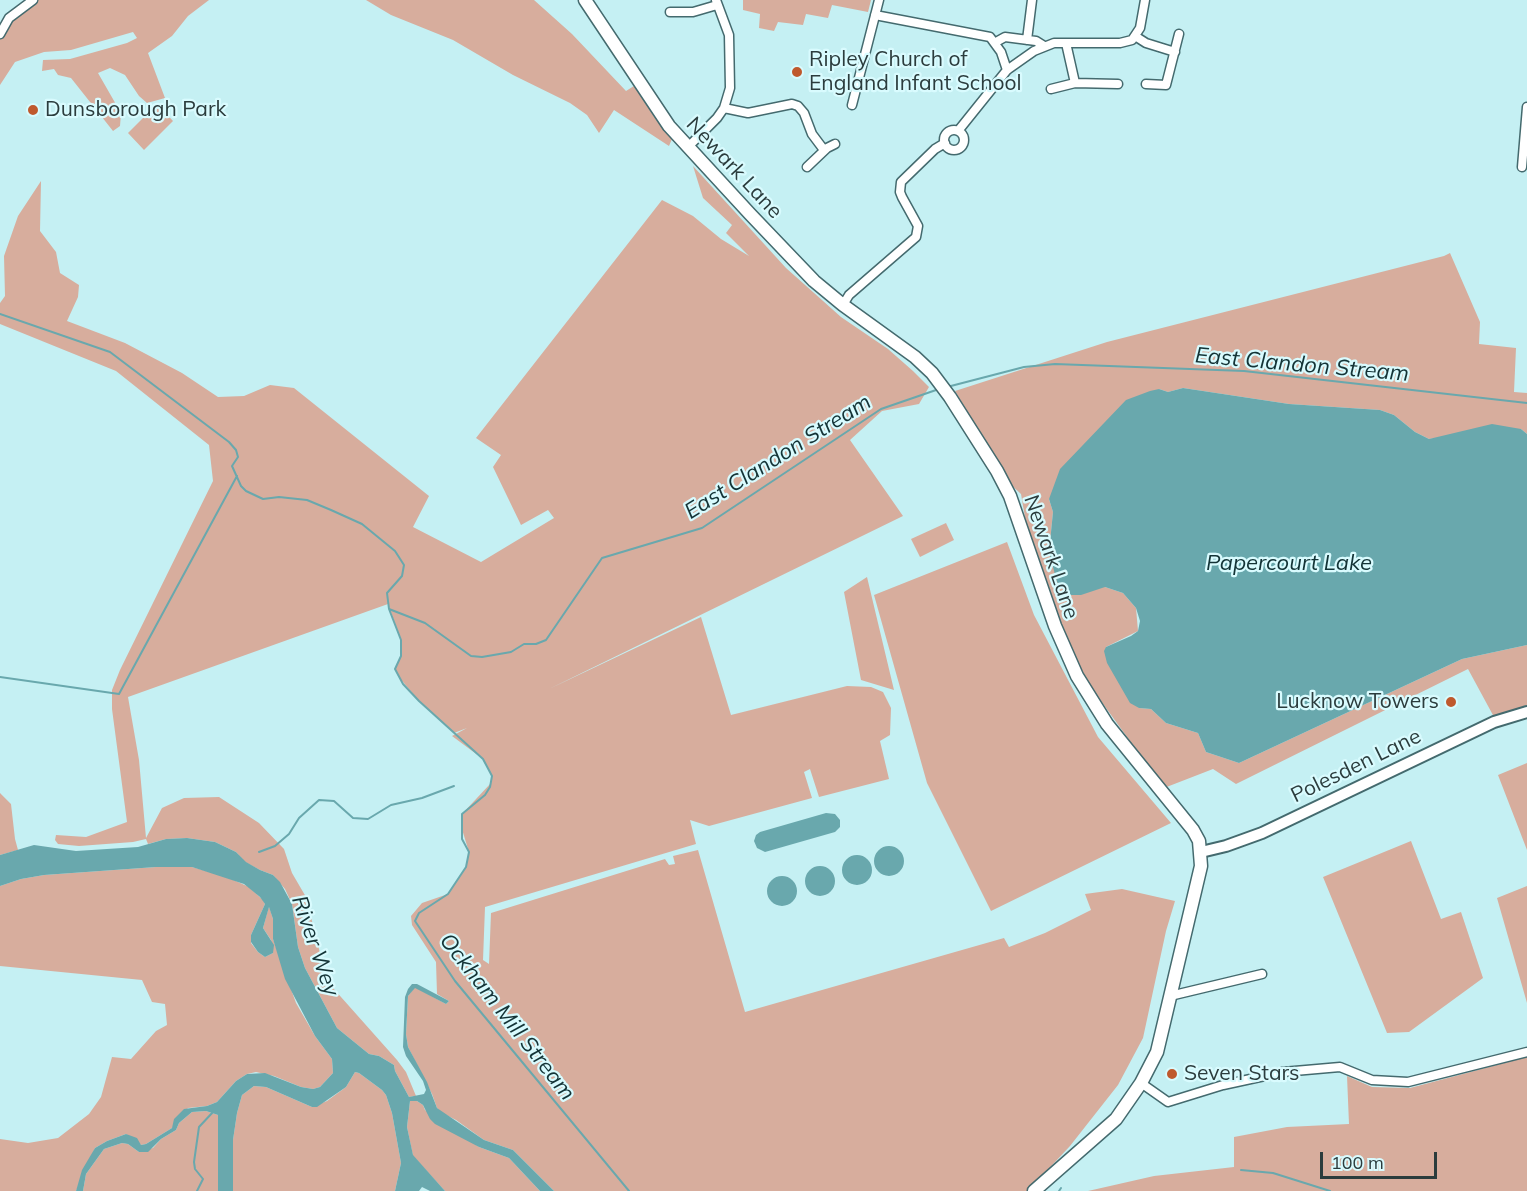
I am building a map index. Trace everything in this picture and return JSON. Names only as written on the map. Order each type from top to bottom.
[{"type":"main road","name":"Newark Lane","points":[[585,0],[669,126],[688,147],[800,267],[843,305],[901,345],[924,365],[950,397],[997,471],[1010,496],[1055,626],[1077,676],[1107,724],[1192,830],[1199,841],[1201,852]]},
{"type":"main road","points":[[1034,1191],[1116,1119],[1141,1083],[1157,1052],[1201,866],[1201,852]]},
{"type":"street","points":[[0,34],[9,18],[33,0]]},
{"type":"street","points":[[852,105],[879,0]]},
{"type":"street","points":[[1027,40],[1032,0]]},
{"type":"street","points":[[958,131],[1016,61],[1044,46],[1066,43],[1125,43],[1135,36],[1140,28],[1145,0]]},
{"type":"street","points":[[670,12],[693,12],[717,3],[729,35],[731,80],[724,108],[688,147]]},
{"type":"street","points":[[875,15],[990,37],[1001,51],[1007,70]]},
{"type":"street","points":[[1146,84],[1166,85],[1179,34]]},
{"type":"street","points":[[1135,36],[1146,43],[1175,52]]},
{"type":"street","points":[[996,42],[1002,38],[1027,40],[1036,41],[1044,46]]},
{"type":"street","points":[[1066,43],[1075,83]]},
{"type":"street","points":[[1051,89],[1075,83],[1118,84]]},
{"type":"street","points":[[724,108],[748,113],[792,104],[798,106],[804,113],[810,130],[824,150]]},
{"type":"street","points":[[1522,167],[1527,107]]},
{"type":"street","points":[[810,130],[818,124]]},
{"type":"street","points":[[953,130],[958,131],[964,138],[961,147],[951,149],[945,143],[946,134],[953,130]]},
{"type":"street","points":[[843,305],[849,295],[916,237],[918,226],[900,192],[901,182],[935,149],[945,143]]},
{"type":"street","points":[[807,166],[824,150],[835,144]]},
{"type":"street","name":"Polesden Lane","points":[[1201,852],[1262,833],[1494,722],[1527,712]]},
{"type":"street","points":[[1170,996],[1263,974]]},
{"type":"street","points":[[1141,1083],[1168,1102],[1223,1085],[1283,1072],[1340,1066],[1372,1080],[1408,1082],[1527,1052]]},
{"type":"shaded area","points":[[35,0],[209,0],[188,16],[172,36],[148,53],[165,98],[147,103],[139,96],[125,75],[110,68],[98,73],[121,113],[120,126],[113,131],[71,78],[58,75],[54,69],[42,71],[43,60],[70,59],[127,43],[137,38],[133,32],[71,50],[44,52],[15,62],[0,85],[0,40],[4,28]]},
{"type":"shaded area","points":[[366,0],[534,0],[572,34],[626,91],[634,86],[672,139],[669,146],[614,110],[599,133],[587,115],[570,103],[513,75],[453,40],[391,15]]},
{"type":"shaded area","points":[[743,0],[871,0],[868,12],[832,5],[828,18],[806,14],[803,25],[778,22],[774,31],[759,28],[760,14],[743,10]]},
{"type":"shaded area","points":[[157,104],[173,121],[144,150],[128,133]]},
{"type":"shaded area","points":[[693,166],[786,268],[841,317],[888,349],[929,387],[919,404],[882,411],[850,440],[903,516],[549,689],[701,617],[731,715],[847,686],[871,687],[883,692],[891,708],[890,735],[880,741],[889,779],[819,797],[810,769],[804,772],[812,798],[709,826],[690,820],[696,844],[485,907],[483,960],[489,964],[491,913],[665,859],[669,865],[675,864],[673,856],[698,850],[745,1012],[1004,938],[1009,947],[1045,933],[1091,910],[1085,894],[1122,889],[1175,901],[1166,931],[1143,1038],[1118,1085],[1070,1146],[1028,1191],[554,1191],[513,1150],[484,1140],[442,1113],[437,1108],[408,1047],[406,1034],[408,996],[415,987],[446,1004],[449,1001],[437,994],[436,962],[412,925],[411,916],[422,903],[448,894],[466,867],[469,852],[461,826],[462,814],[491,783],[492,776],[483,759],[452,736],[467,728],[454,733],[419,701],[398,676],[395,669],[401,656],[401,640],[388,604],[128,697],[139,760],[146,838],[162,808],[184,798],[219,797],[259,823],[284,849],[292,873],[306,897],[320,953],[333,988],[397,1060],[406,1072],[416,1096],[409,1097],[394,1065],[379,1056],[369,1054],[337,1028],[305,968],[298,947],[292,904],[285,889],[273,875],[245,862],[236,852],[215,842],[187,838],[166,839],[148,844],[146,839],[79,846],[58,844],[55,840],[56,835],[86,837],[127,822],[112,709],[112,690],[213,481],[209,445],[116,371],[0,324],[0,303],[5,296],[4,256],[18,216],[41,181],[40,231],[56,252],[60,273],[79,285],[78,297],[67,321],[125,343],[182,373],[218,397],[244,396],[270,385],[294,388],[429,496],[413,527],[481,562],[554,518],[548,510],[521,525],[493,467],[501,455],[476,438],[662,200],[693,216],[721,239],[749,256],[726,233],[732,225],[703,198]]},
{"type":"shaded area","points":[[1450,253],[1480,322],[1479,344],[1516,348],[1514,392],[1527,393],[1527,434],[1521,429],[1429,439],[1415,432],[1394,415],[1380,410],[1289,404],[1183,388],[1168,392],[1159,389],[1049,499],[1053,512],[1049,552],[1105,587],[1123,593],[1136,608],[1138,631],[1106,647],[1139,708],[1151,709],[1166,723],[1198,733],[1206,752],[1239,763],[1462,659],[1527,645],[1527,705],[1494,717],[1468,669],[1236,784],[1213,769],[1164,788],[1085,679],[1058,620],[1027,529],[1021,494],[1008,482],[955,391],[1107,342]]},
{"type":"shaded area","points":[[946,523],[954,540],[920,557],[911,539]]},
{"type":"shaded area","points":[[1007,542],[1034,615],[1098,737],[1171,823],[991,911],[927,783],[874,595]]},
{"type":"shaded area","points":[[867,577],[894,690],[861,680],[844,592]]},
{"type":"shaded area","points":[[1527,763],[1527,850],[1498,775]]},
{"type":"shaded area","points":[[0,793],[11,804],[18,850],[0,855]]},
{"type":"shaded area","points":[[1411,841],[1441,919],[1461,912],[1483,978],[1409,1032],[1387,1033],[1323,877]]},
{"type":"shaded area","points":[[156,867],[192,867],[227,877],[249,887],[265,904],[251,935],[251,943],[265,957],[273,953],[271,940],[263,928],[269,906],[273,919],[273,939],[296,1003],[315,1036],[332,1059],[333,1073],[320,1087],[313,1089],[301,1087],[274,1076],[256,1072],[247,1074],[236,1081],[217,1102],[207,1106],[188,1108],[172,1128],[146,1144],[141,1145],[126,1134],[95,1148],[76,1191],[0,1191],[0,1139],[28,1143],[58,1138],[89,1114],[101,1097],[112,1057],[131,1059],[156,1031],[167,1025],[165,1004],[152,1002],[142,980],[0,966],[0,886],[44,875]]},
{"type":"shaded area","points":[[1527,886],[1527,1003],[1497,898]]},
{"type":"shaded area","points":[[1527,1057],[1527,1191],[1088,1191],[1154,1176],[1234,1167],[1234,1137],[1287,1127],[1349,1124],[1347,1076],[1372,1087],[1410,1088]]},
{"type":"shaded area","points":[[355,1072],[386,1095],[392,1113],[401,1163],[395,1191],[233,1191],[233,1140],[242,1095],[254,1086],[266,1087],[312,1107],[327,1101],[346,1087]]},
{"type":"shaded area","points":[[410,1101],[417,1101],[423,1105],[425,1110],[479,1147],[509,1158],[540,1191],[445,1191],[413,1156],[407,1127]]},
{"type":"shaded area","points":[[206,1111],[218,1115],[218,1191],[83,1191],[86,1174],[104,1149],[122,1143],[128,1144],[139,1152],[153,1148],[161,1139],[176,1130],[179,1123],[192,1112]]},
{"type":"water","name":"Papercourt Lake","points":[[1183,388],[1289,404],[1380,410],[1394,415],[1415,432],[1429,439],[1492,424],[1521,429],[1527,434],[1527,645],[1462,659],[1239,763],[1206,752],[1198,733],[1166,723],[1151,709],[1139,708],[1130,703],[1107,663],[1104,651],[1106,647],[1138,631],[1140,621],[1136,608],[1123,593],[1105,587],[1081,595],[1070,595],[1057,582],[1049,552],[1053,512],[1049,499],[1060,469],[1126,400],[1159,389],[1168,392]]},
{"type":"water","points":[[826,813],[835,814],[840,820],[840,827],[835,832],[765,852],[757,848],[754,841],[760,832]]},
{"type":"water","name":"River Wey","points":[[187,838],[215,842],[236,852],[246,862],[273,875],[280,882],[292,904],[298,947],[305,968],[337,1028],[369,1054],[379,1056],[394,1065],[409,1097],[424,1094],[426,1090],[403,1047],[405,997],[408,989],[412,984],[417,984],[449,1001],[446,1004],[415,988],[408,996],[406,1034],[408,1047],[427,1082],[437,1108],[484,1140],[513,1150],[554,1191],[540,1191],[509,1158],[479,1147],[435,1124],[423,1105],[417,1101],[410,1101],[407,1127],[413,1155],[445,1191],[430,1191],[422,1187],[419,1191],[395,1191],[401,1163],[392,1113],[386,1095],[355,1072],[346,1087],[317,1107],[312,1107],[266,1087],[254,1086],[242,1095],[233,1140],[233,1191],[218,1191],[218,1115],[206,1111],[192,1112],[179,1123],[176,1130],[161,1139],[148,1152],[139,1152],[128,1144],[122,1143],[104,1149],[86,1174],[83,1191],[76,1191],[82,1170],[95,1148],[126,1134],[137,1138],[141,1145],[146,1144],[172,1128],[174,1119],[184,1109],[207,1106],[217,1102],[236,1081],[247,1074],[265,1073],[301,1087],[313,1089],[320,1087],[333,1073],[332,1059],[315,1036],[285,979],[273,939],[273,919],[269,907],[263,928],[274,945],[273,953],[265,957],[251,942],[251,935],[265,904],[244,884],[192,867],[156,867],[44,875],[0,886],[0,855],[34,845],[76,851],[138,847],[166,839]]},
{"type":"water","points":[[889,846],[895,847],[903,855],[903,867],[895,875],[889,876],[883,875],[875,867],[874,861],[875,855],[883,847]]},
{"type":"water","points":[[857,855],[863,856],[871,864],[871,876],[863,884],[857,885],[851,884],[843,876],[842,870],[843,864],[851,856]]},
{"type":"water","points":[[820,866],[826,867],[834,875],[834,887],[826,895],[820,896],[814,895],[806,887],[805,881],[806,875],[814,867]]},
{"type":"water","points":[[782,876],[788,877],[796,885],[796,897],[788,905],[782,906],[776,905],[768,897],[767,891],[768,885],[776,877]]},
{"type":"waterway","name":"Ockham Mill Stream","points":[[0,314],[110,352],[229,442],[236,450],[238,457],[232,466],[241,486],[246,491],[263,499],[279,497],[307,500],[362,524],[395,551],[404,565],[402,576],[387,593],[389,609],[401,640],[401,656],[395,669],[403,684],[419,701],[483,759],[492,776],[490,787],[485,795],[462,814],[462,839],[469,852],[466,867],[448,894],[419,913],[415,921],[455,981],[629,1191]]},
{"type":"waterway","name":"East Clandon Stream","points":[[947,387],[1024,367],[1055,364],[1244,371],[1527,403]]},
{"type":"waterway","name":"East Clandon Stream","points":[[389,609],[425,623],[471,656],[482,657],[511,652],[524,644],[536,644],[546,640],[602,558],[702,528],[881,409],[939,389]]},
{"type":"waterway","points":[[0,677],[119,694],[237,476]]},
{"type":"waterway","points":[[259,852],[275,846],[289,834],[299,818],[319,800],[334,801],[353,818],[368,819],[391,805],[422,798],[454,786]]},
{"type":"waterway","points":[[197,1191],[203,1179],[195,1169],[194,1162],[199,1127],[213,1112]]},
{"type":"waterway","points":[[1241,1170],[1273,1173],[1330,1191]]},
{"type":"place","name":"Ripley Church of England Infant School","points":[[797,72]]},
{"type":"place","name":"Dunsborough Park","points":[[33,110]]},
{"type":"place","name":"Lucknow Towers","points":[[1451,702]]},
{"type":"place","name":"Seven Stars","points":[[1172,1074]]}]
